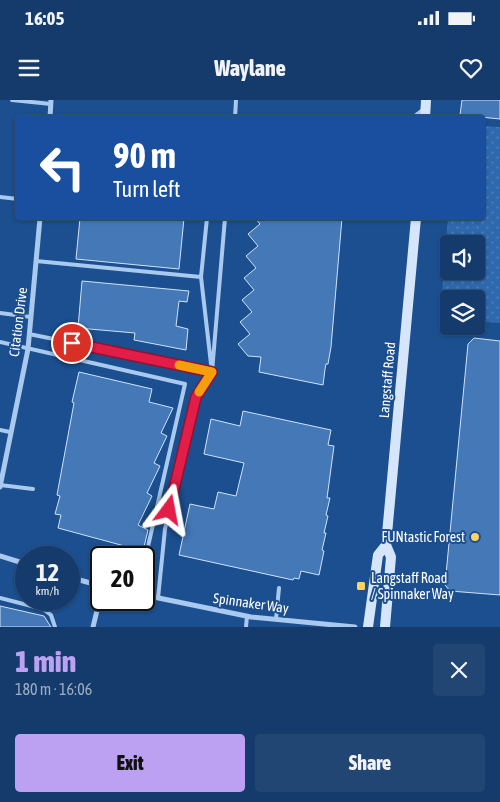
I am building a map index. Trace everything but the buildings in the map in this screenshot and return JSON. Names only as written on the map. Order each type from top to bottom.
[{"type":"main road","name":"Langstaff Road","points":[[385,627],[391,557],[386,545],[416,220]]},
{"type":"main road","name":"Langstaff Road","points":[[368,627],[378,555],[386,545]]},
{"type":"street","points":[[50,115],[51,102]]},
{"type":"street","name":"Citation Drive","points":[[0,486],[28,349],[40,220]]},
{"type":"street","points":[[0,556],[15,561]]},
{"type":"street","name":"Spinnaker Way","points":[[155,598],[248,616],[315,625],[356,627]]},
{"type":"street","points":[[94,627],[97,611]]},
{"type":"lane","points":[[12,100],[51,102]]},
{"type":"lane","points":[[234,115],[236,100]]},
{"type":"lane","points":[[0,197],[15,199]]},
{"type":"lane","points":[[207,220],[201,276],[212,372]]},
{"type":"lane","points":[[158,598],[165,528],[196,397],[212,372],[225,220]]},
{"type":"lane","points":[[36,261],[201,276]]},
{"type":"lane","points":[[0,313],[31,317]]},
{"type":"lane","points":[[29,334],[212,372]]},
{"type":"lane","points":[[0,342],[185,384],[148,546]]},
{"type":"lane","points":[[0,430],[10,432]]},
{"type":"lane","points":[[0,486],[33,489]]},
{"type":"lane","points":[[276,619],[279,588]]},
{"type":"lane","points":[[0,598],[43,609],[51,615],[55,627]]},
{"type":"lane","points":[[246,627],[248,616]]},
{"type":"shaded area","points":[[485,126],[500,127],[500,323],[485,322],[485,290],[442,290],[443,280],[485,280],[485,235],[447,235],[448,220],[485,220]]},
{"type":"slow traffic","points":[[179,365],[212,372],[199,392]]},
{"type":"place","name":"FUNtastic Forest","points":[[475,537]]},
{"type":"place","name":"Langstaff Road / Spinnaker Way","points":[[361,586]]},
{"type":"route","points":[[72,343],[212,372],[196,397],[169,510]]}]
